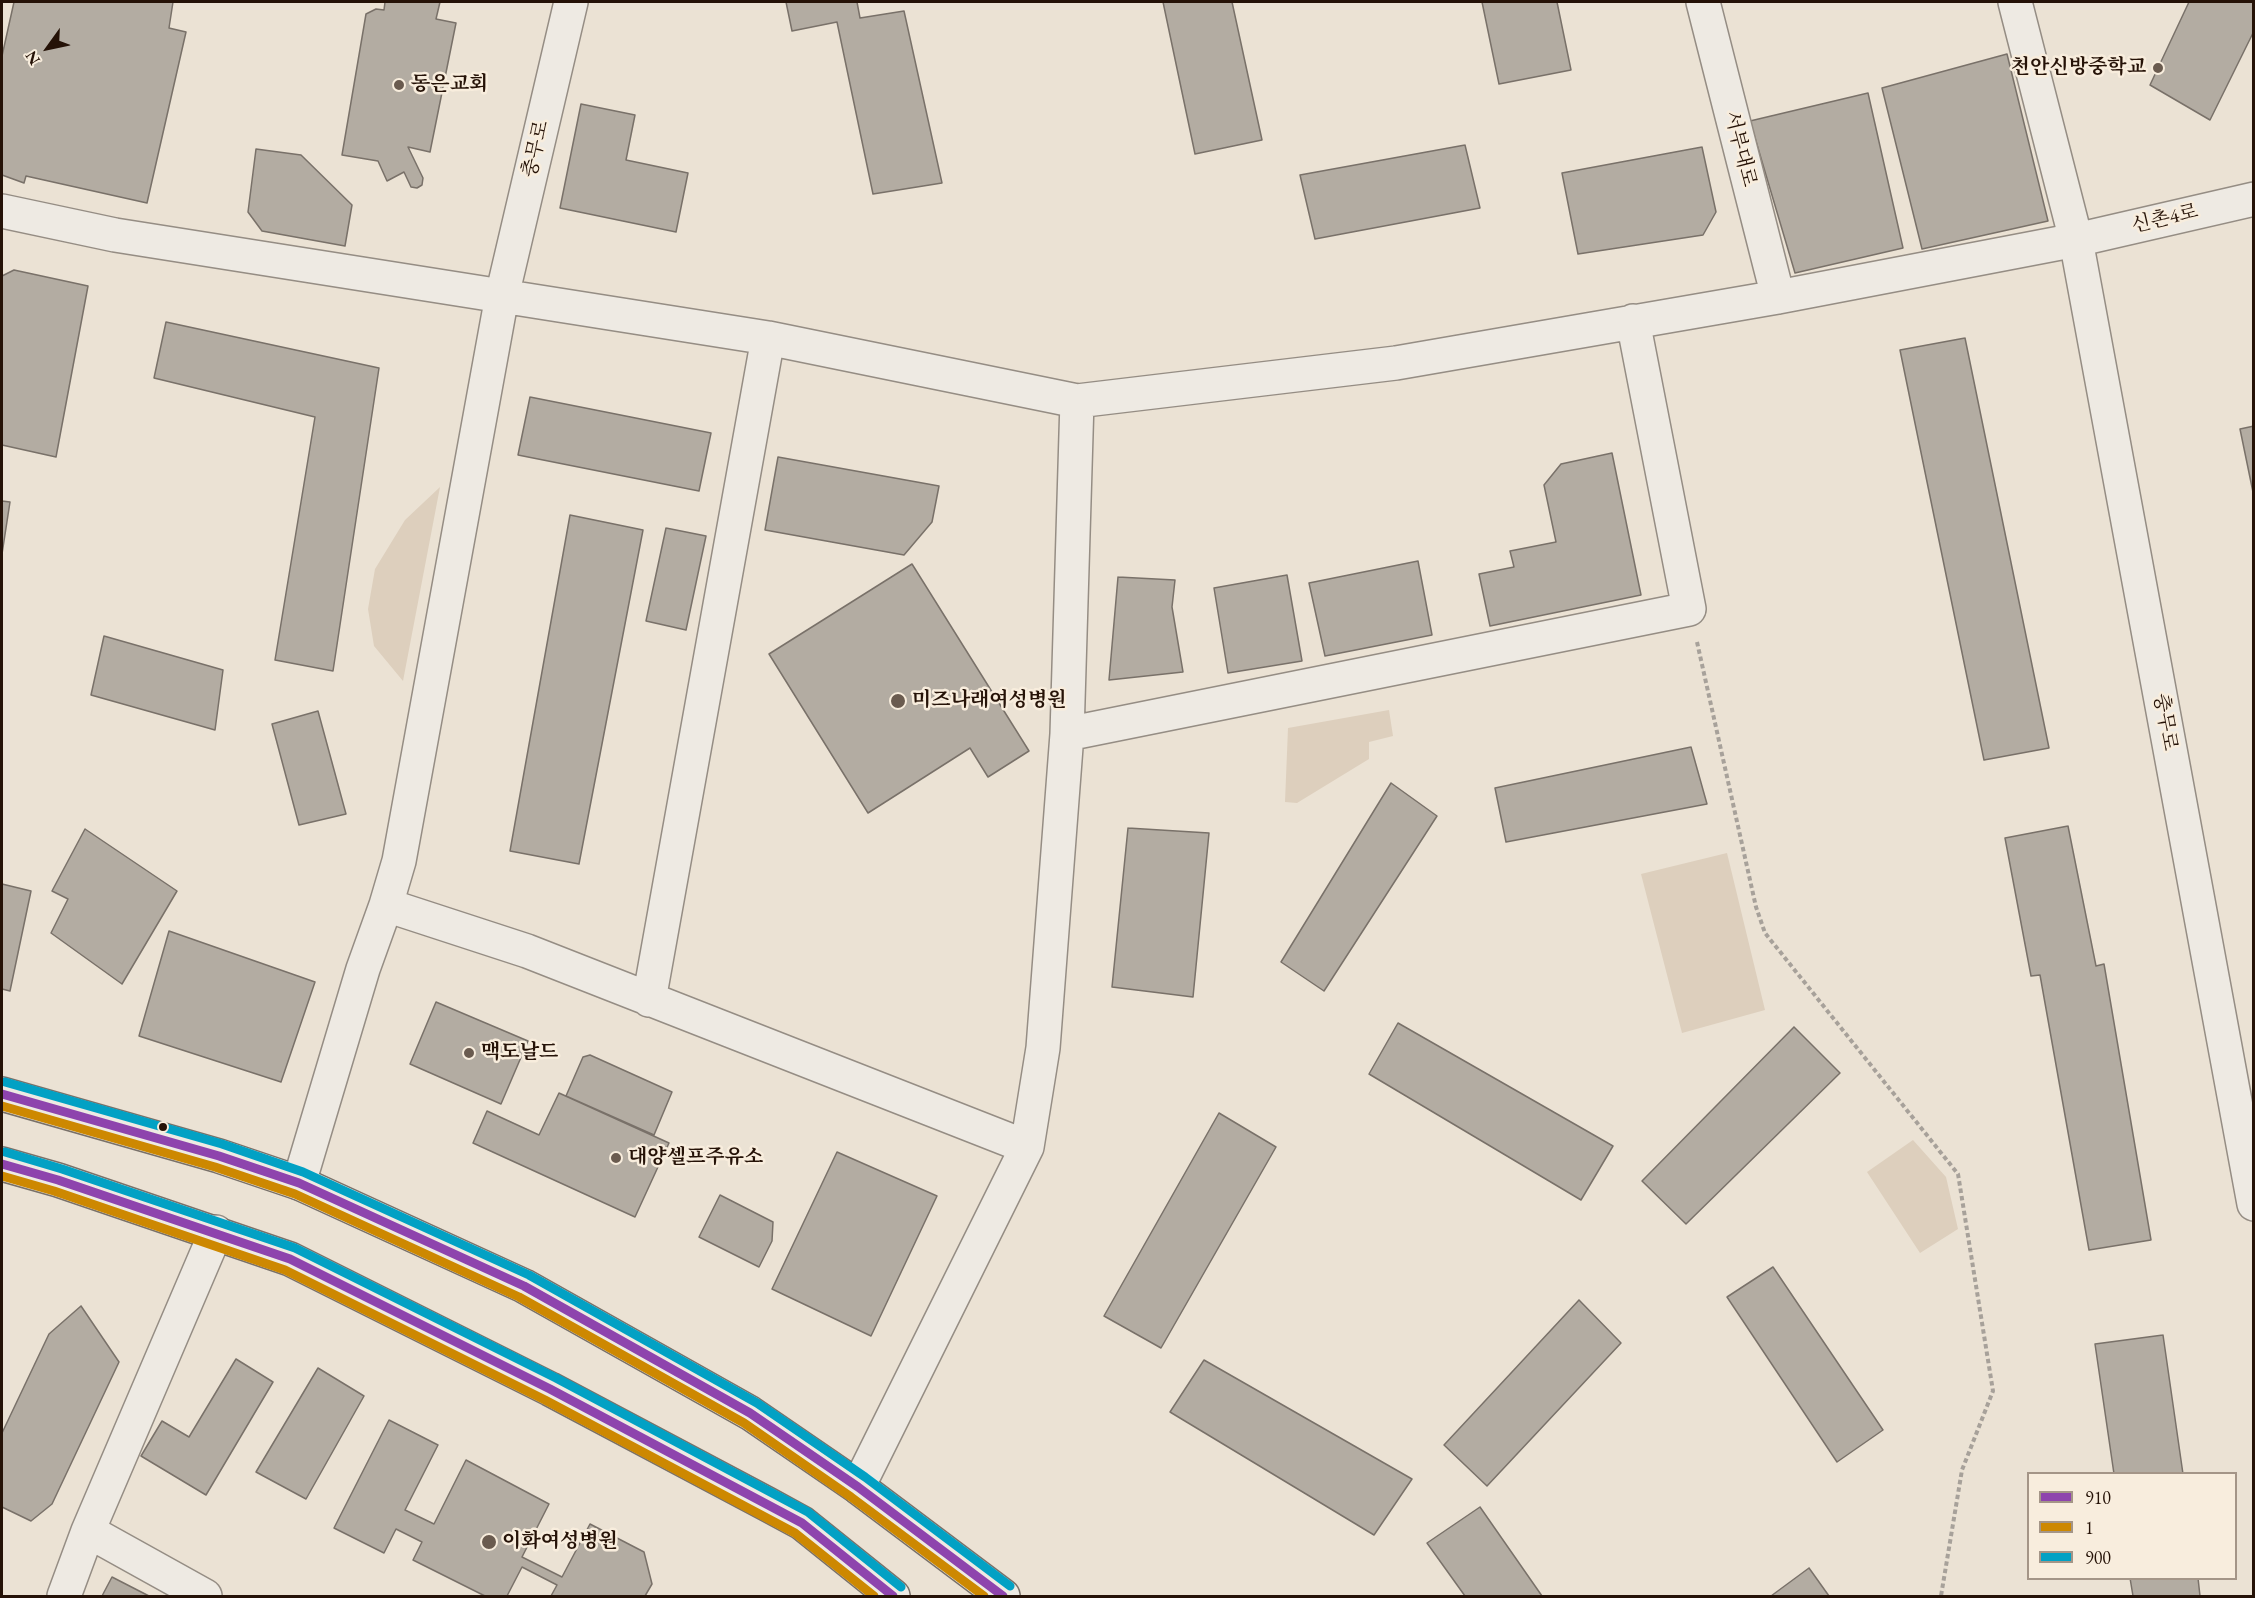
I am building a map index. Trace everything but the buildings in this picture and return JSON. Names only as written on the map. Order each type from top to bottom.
[{"type":"street","name":"충무로","points":[[299,1183],[363,969],[386,905],[401,849],[502,296],[571,2]]},
{"type":"street","name":"서부대로","points":[[1703,2],[1778,297]]},
{"type":"street","points":[[2015,2],[2076,240]]},
{"type":"street","name":"신촌4로","points":[[2,211],[115,235],[768,338],[1077,401],[1396,363],[1778,297],[2076,240],[2253,199]]},
{"type":"street","name":"충무로","points":[[2076,240],[2253,1204]]},
{"type":"street","points":[[1067,734],[1689,609],[1633,321]]},
{"type":"street","points":[[649,1000],[768,338]]},
{"type":"street","points":[[858,1487],[1027,1147],[1043,1048],[1067,734],[1077,401]]},
{"type":"street","points":[[386,905],[527,951],[1027,1147]]},
{"type":"street","points":[[2,1094],[219,1156],[299,1183],[524,1286],[750,1413],[858,1487],[1003,1596]]},
{"type":"street","points":[[2,1164],[216,1232],[290,1259],[550,1389],[802,1523],[893,1596]]},
{"type":"street","points":[[64,1596],[88,1531],[216,1232]]},
{"type":"street","points":[[88,1531],[205,1596]]},
{"type":"path","points":[[1689,609],[1756,907],[1766,933],[1958,1174],[1993,1391],[1962,1470],[1941,1596]]},
{"type":"shaded area","points":[[440,487],[403,681],[374,646],[368,609],[375,569],[405,520]]},
{"type":"shaded area","points":[[1389,710],[1393,736],[1369,742],[1369,759],[1297,803],[1285,802],[1288,728]]},
{"type":"shaded area","points":[[1727,853],[1765,1010],[1682,1033],[1641,874]]},
{"type":"shaded area","points":[[1913,1140],[1946,1177],[1958,1229],[1920,1253],[1867,1172]]},
{"type":"transit line","name":"900","points":[[5,1082],[222,1144],[303,1172],[529,1275],[757,1403],[865,1477],[1010,1586]]},
{"type":"transit line","name":"910","points":[[2,1094],[219,1156],[299,1183],[524,1286],[750,1413],[858,1487],[1003,1596]]},
{"type":"transit line","name":"1","points":[[2,1106],[215,1167],[295,1194],[519,1297],[744,1423],[851,1497],[984,1596]]},
{"type":"transit line","name":"900","points":[[5,1152],[295,1248],[556,1378],[808,1512],[901,1587]]},
{"type":"transit line","name":"910","points":[[2,1164],[58,1180],[290,1259],[550,1389],[802,1523],[893,1596]]},
{"type":"transit line","name":"1","points":[[2,1176],[54,1191],[285,1270],[545,1400],[795,1533],[874,1596]]},
{"type":"place","name":"천안신방중학교","points":[[2158,68]]},
{"type":"place","name":"동은교회","points":[[399,85]]},
{"type":"place","name":"미즈나래여성병원","points":[[898,701]]},
{"type":"place","name":"맥도날드","points":[[469,1053]]},
{"type":"place","name":"대양셀프주유소","points":[[616,1158]]},
{"type":"place","name":"이화여성병원","points":[[489,1542]]}]
